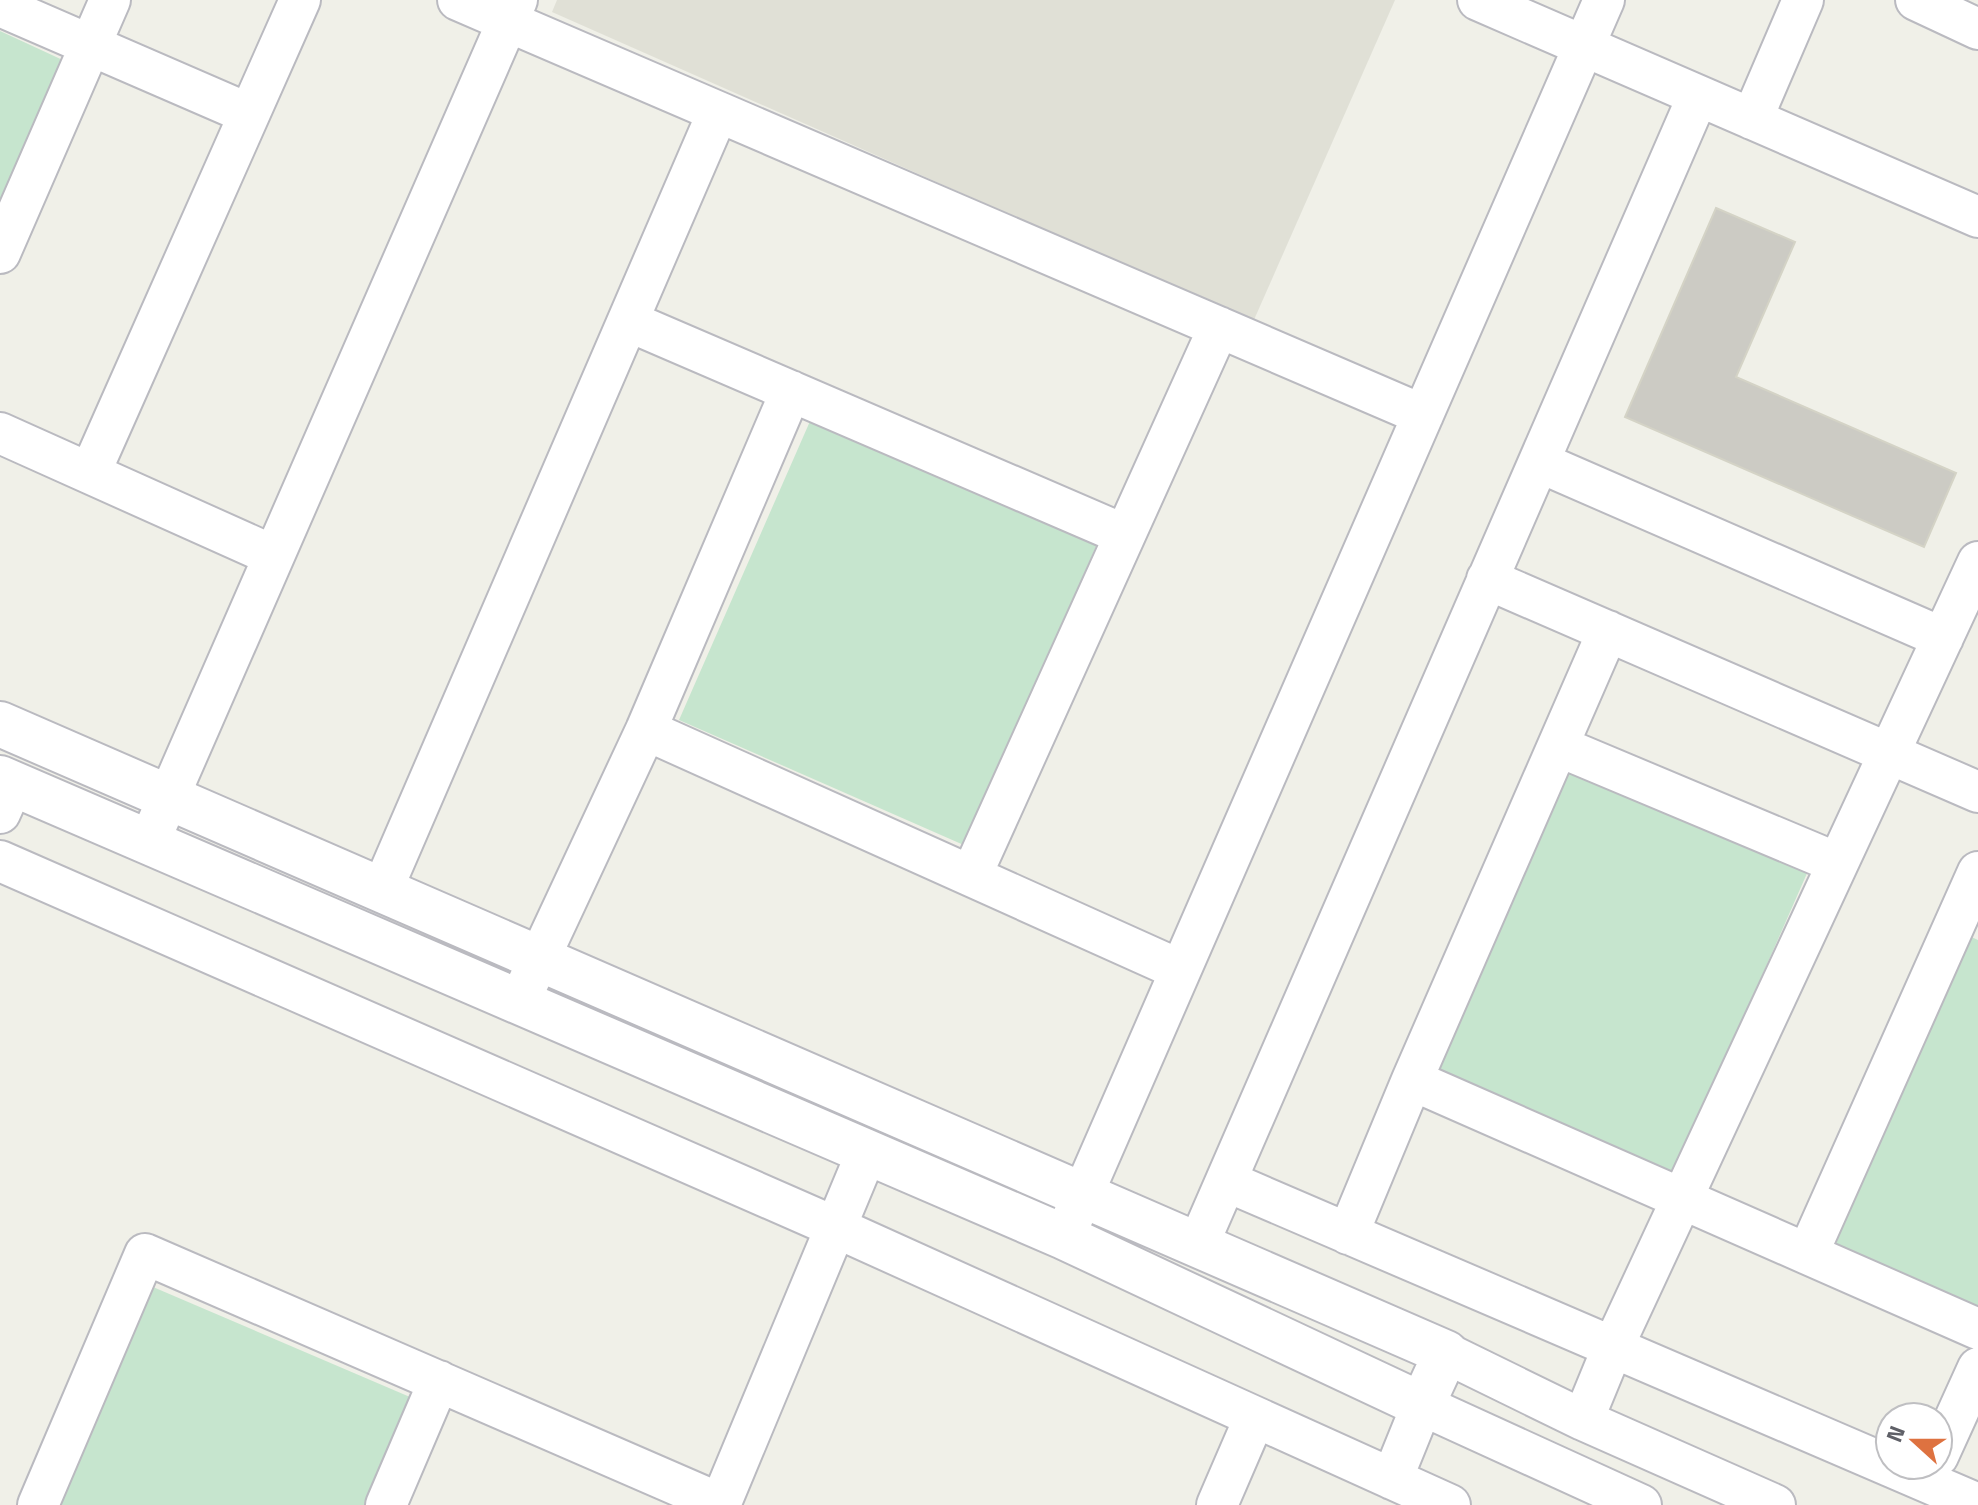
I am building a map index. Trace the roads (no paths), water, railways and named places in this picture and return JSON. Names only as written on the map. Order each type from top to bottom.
[{"type":"street","points":[[0,253],[110,0]]},
{"type":"street","points":[[90,473],[300,0]]},
{"type":"street","points":[[458,0],[513,11],[718,112],[1423,415]]},
{"type":"street","points":[[1478,0],[1978,217]]},
{"type":"street","points":[[1064,1237],[1604,0]]},
{"type":"street","points":[[1752,119],[1803,0]]},
{"type":"street","points":[[1916,0],[1978,29]]},
{"type":"street","points":[[0,6],[249,114]]},
{"type":"street","points":[[149,842],[513,11]]},
{"type":"street","points":[[1198,1245],[1698,96]]},
{"type":"street","points":[[382,890],[718,112]]},
{"type":"street","points":[[628,321],[1125,535]]},
{"type":"street","points":[[971,876],[1219,327]]},
{"type":"street","points":[[519,1002],[646,730],[791,391]]},
{"type":"street","points":[[0,433],[274,556]]},
{"type":"street","points":[[1539,462],[1943,638]]},
{"type":"street","points":[[1583,1420],[1613,1347],[1978,562]]},
{"type":"street","points":[[1487,579],[1978,792]]},
{"type":"street","points":[[1348,1234],[1608,631]]},
{"type":"street","points":[[0,724],[1446,1353],[1583,1420],[1775,1505]]},
{"type":"street","points":[[646,730],[1180,970]]},
{"type":"street","points":[[1558,746],[1837,863]]},
{"type":"street","points":[[4,792],[149,842],[1064,1237],[1641,1505]]},
{"type":"street","points":[[0,861],[835,1227],[1450,1505]]},
{"type":"street","points":[[1808,1253],[1969,918],[1978,872]]},
{"type":"street","points":[[1412,1080],[1978,1329]]},
{"type":"street","points":[[38,1505],[145,1254],[720,1504],[867,1152]]},
{"type":"street","points":[[1226,1181],[1613,1347],[1874,1446]]},
{"type":"street","points":[[1392,1479],[1446,1353]]},
{"type":"street","points":[[1954,1421],[1978,1368]]},
{"type":"street","points":[[386,1505],[439,1381]]},
{"type":"street","points":[[1217,1505],[1255,1417]]},
{"type":"street","points":[[1949,1481],[1978,1504]]}]
